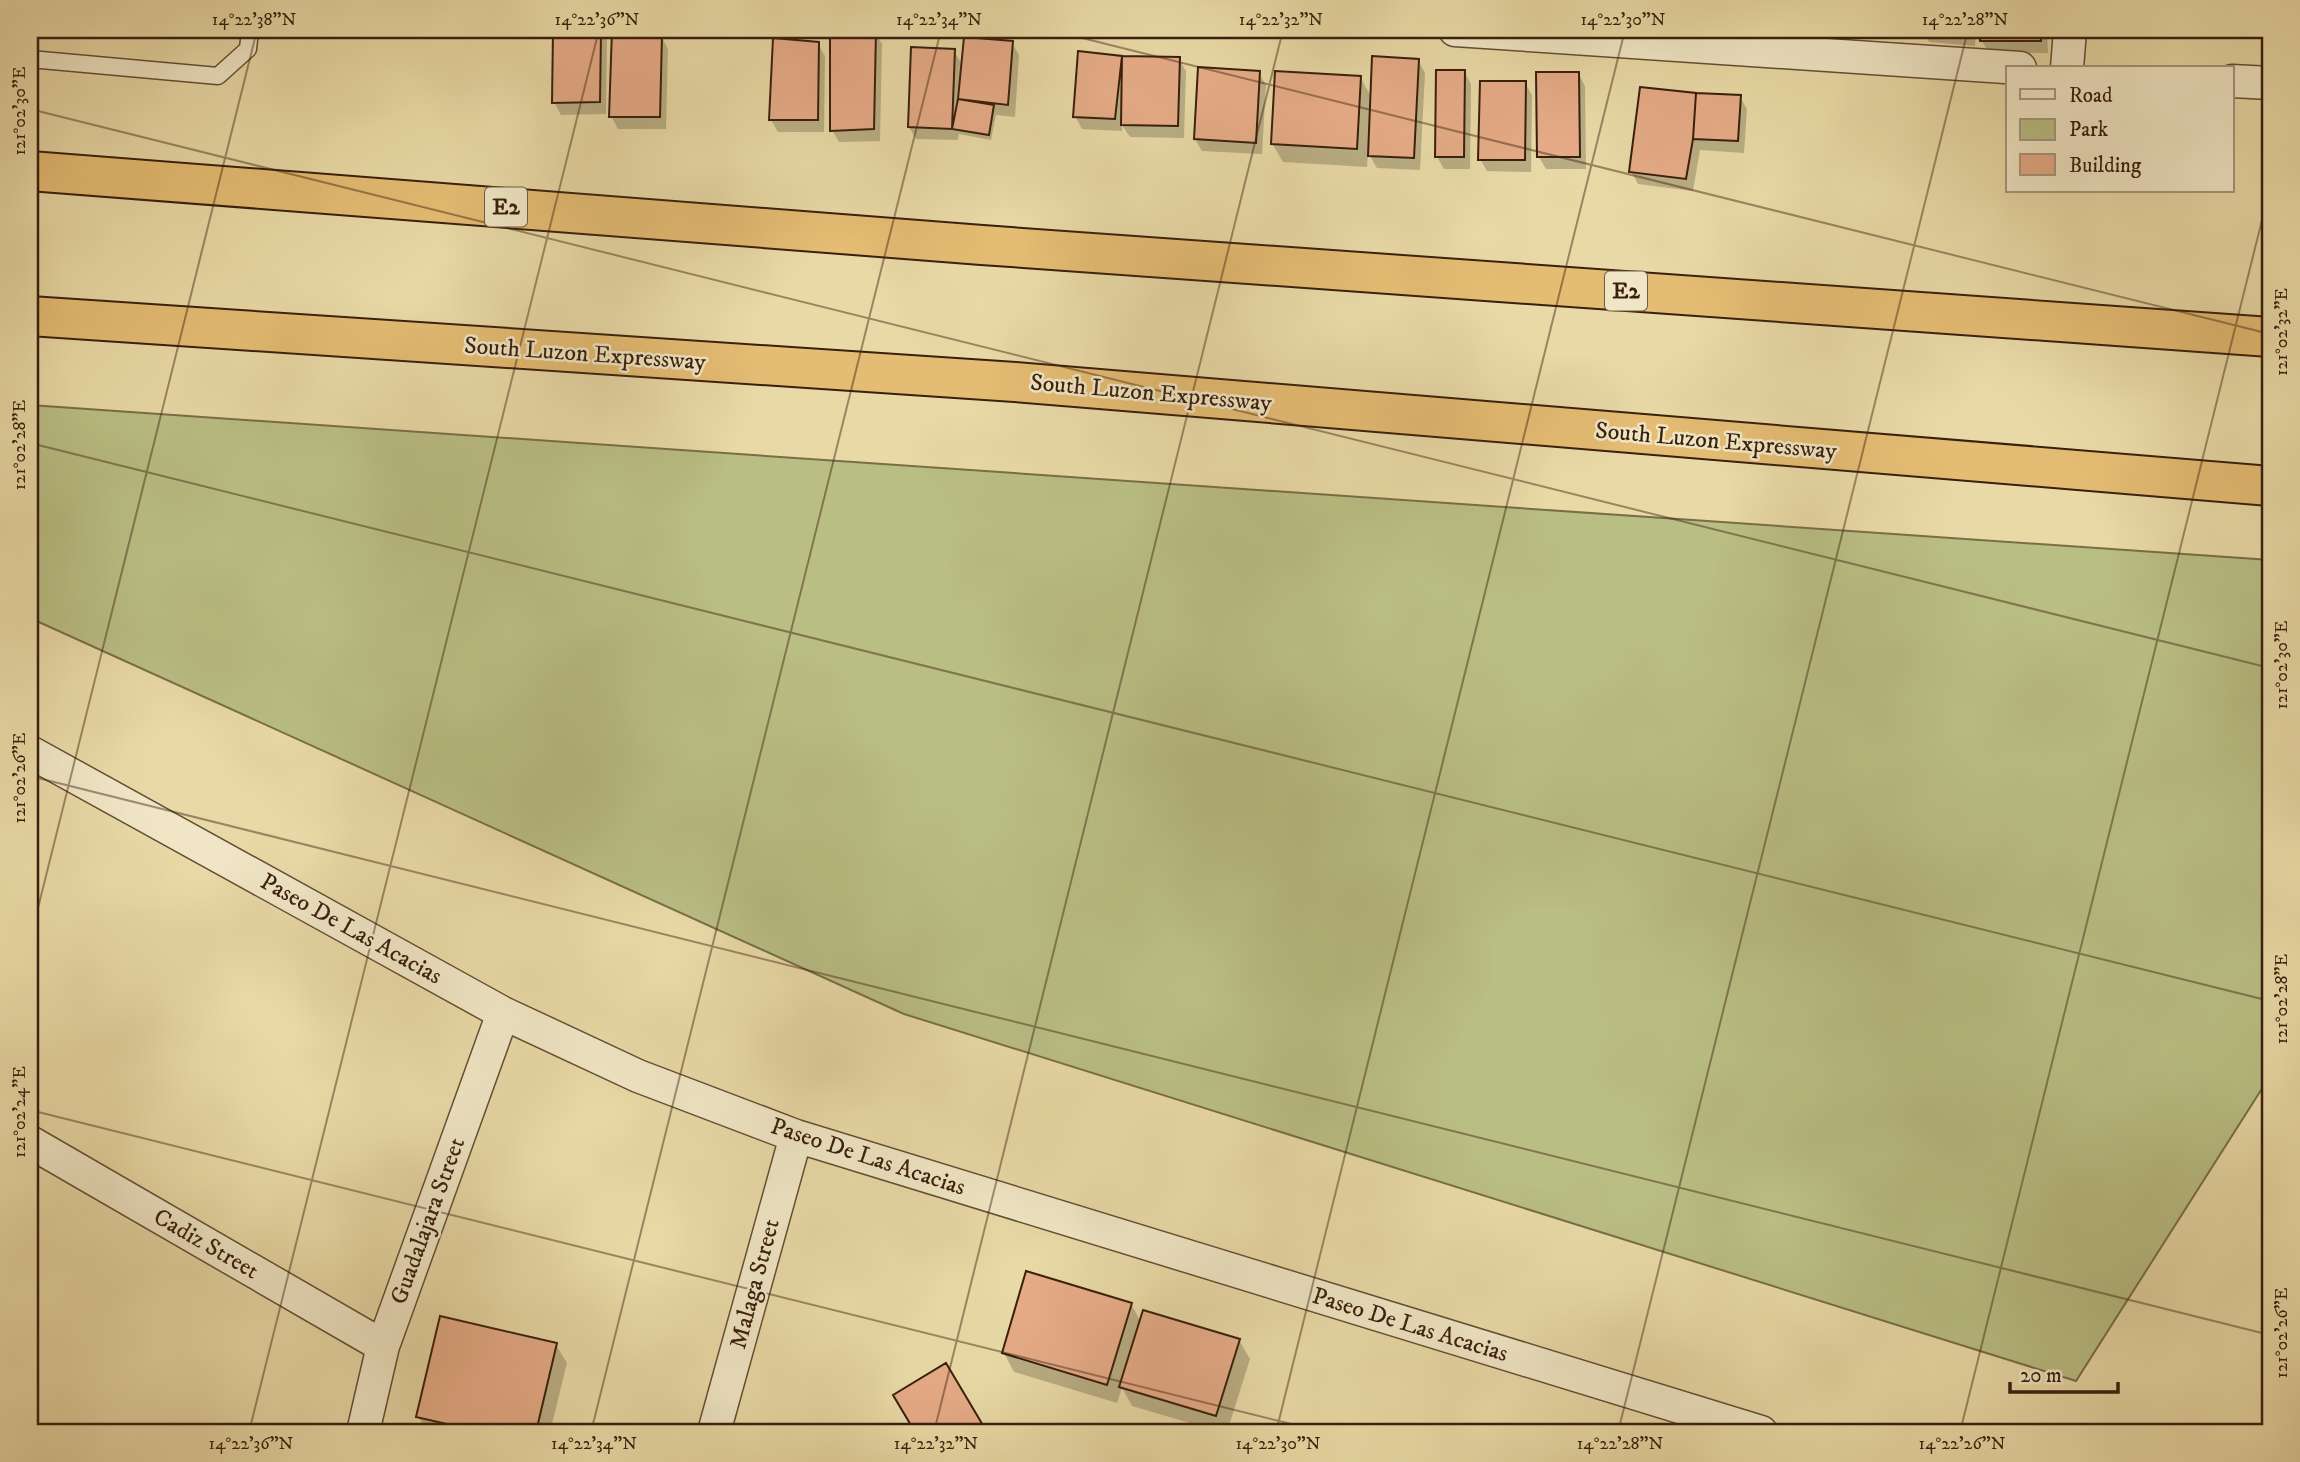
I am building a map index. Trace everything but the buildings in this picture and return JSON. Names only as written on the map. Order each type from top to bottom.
[{"type":"highway","name":"E2","points":[[30,171],[982,245],[2270,337]]},
{"type":"highway","name":"South Luzon Expressway","points":[[30,316],[1029,383],[2270,486]]},
{"type":"street","points":[[1455,30],[2006,67]]},
{"type":"street","points":[[2067,66],[2070,30]]},
{"type":"street","points":[[2234,81],[2270,83]]},
{"type":"street","name":"Paseo De Las Acacias","points":[[30,752],[503,1013],[638,1076],[796,1136],[1761,1432]]},
{"type":"street","name":"Guadalajara Street","points":[[363,1432],[383,1346],[503,1013]]},
{"type":"street","name":"Malaga Street","points":[[714,1432],[796,1136]]},
{"type":"street","name":"Cadiz Street","points":[[30,1142],[383,1346]]},
{"type":"lane","points":[[30,59],[218,76],[248,49],[250,30]]},
{"type":"green space","points":[[30,405],[2270,560],[2270,1076],[2076,1381],[904,1014],[30,618]]}]
